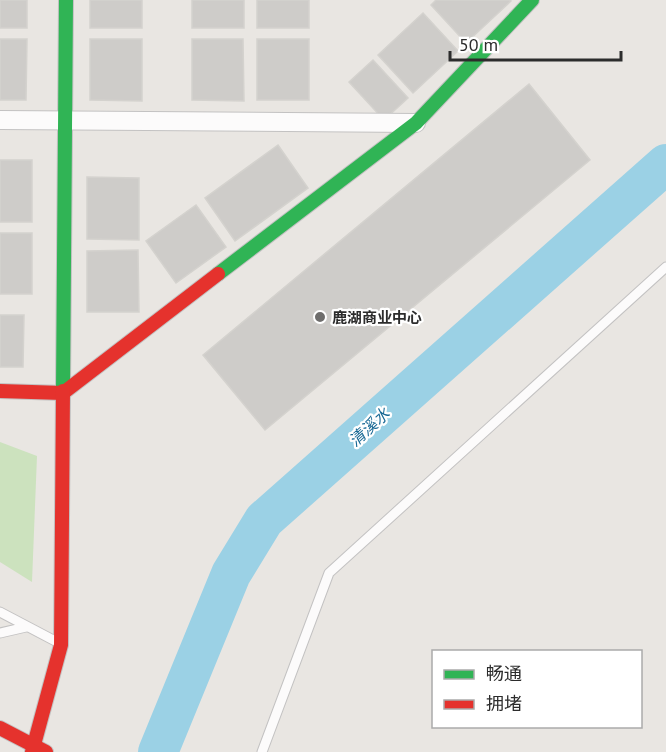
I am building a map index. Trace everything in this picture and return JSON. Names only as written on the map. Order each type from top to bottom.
[{"type":"street","points":[[0,728],[34,750],[61,645],[66,0]]},
{"type":"street","points":[[0,391],[63,393],[416,123],[532,0]]},
{"type":"street","points":[[0,120],[416,123]]},
{"type":"lane","points":[[262,752],[329,573],[666,267]]},
{"type":"lane","points":[[0,612],[61,645]]},
{"type":"lane","points":[[0,633],[26,627]]},
{"type":"green space","points":[[0,442],[37,456],[32,582],[0,562]]},
{"type":"building","points":[[0,0],[27,0],[27,28],[0,28]]},
{"type":"building","points":[[90,0],[142,0],[142,28],[90,28]]},
{"type":"building","points":[[192,0],[244,0],[244,28],[192,28]]},
{"type":"building","points":[[257,0],[309,0],[309,28],[257,28]]},
{"type":"building","points":[[436,0],[511,1],[466,43],[431,5]]},
{"type":"building","points":[[423,13],[458,51],[413,93],[378,55]]},
{"type":"building","points":[[0,39],[27,39],[26,100],[0,100]]},
{"type":"building","points":[[90,39],[142,39],[142,101],[90,100]]},
{"type":"building","points":[[192,39],[243,39],[244,101],[192,100]]},
{"type":"building","points":[[257,39],[309,39],[309,100],[257,100]]},
{"type":"building","points":[[373,60],[408,98],[384,120],[349,82]]},
{"type":"building","points":[[529,84],[590,160],[265,430],[203,355]]},
{"type":"building","points":[[278,145],[308,188],[235,241],[205,198]]},
{"type":"building","points":[[0,160],[32,160],[32,222],[0,222]]},
{"type":"building","points":[[87,177],[139,178],[139,240],[87,239]]},
{"type":"building","points":[[196,205],[226,247],[176,283],[146,241]]},
{"type":"building","points":[[0,233],[32,233],[32,294],[0,294]]},
{"type":"building","points":[[138,250],[139,312],[87,312],[87,251]]},
{"type":"building","points":[[0,315],[24,315],[23,367],[0,367]]},
{"type":"waterway","name":"清溪水","points":[[158,752],[231,574],[264,520],[666,164]]},
{"type":"traffic: fast","points":[[63,391],[66,0]]},
{"type":"traffic: fast","points":[[218,274],[416,123],[532,0]]},
{"type":"traffic: jam","points":[[0,391],[63,393],[218,274]]},
{"type":"traffic: jam","points":[[32,752],[61,645],[63,391]]},
{"type":"traffic: jam","points":[[0,728],[46,752]]},
{"type":"place","name":"鹿湖商业中心","points":[[320,317]]}]
